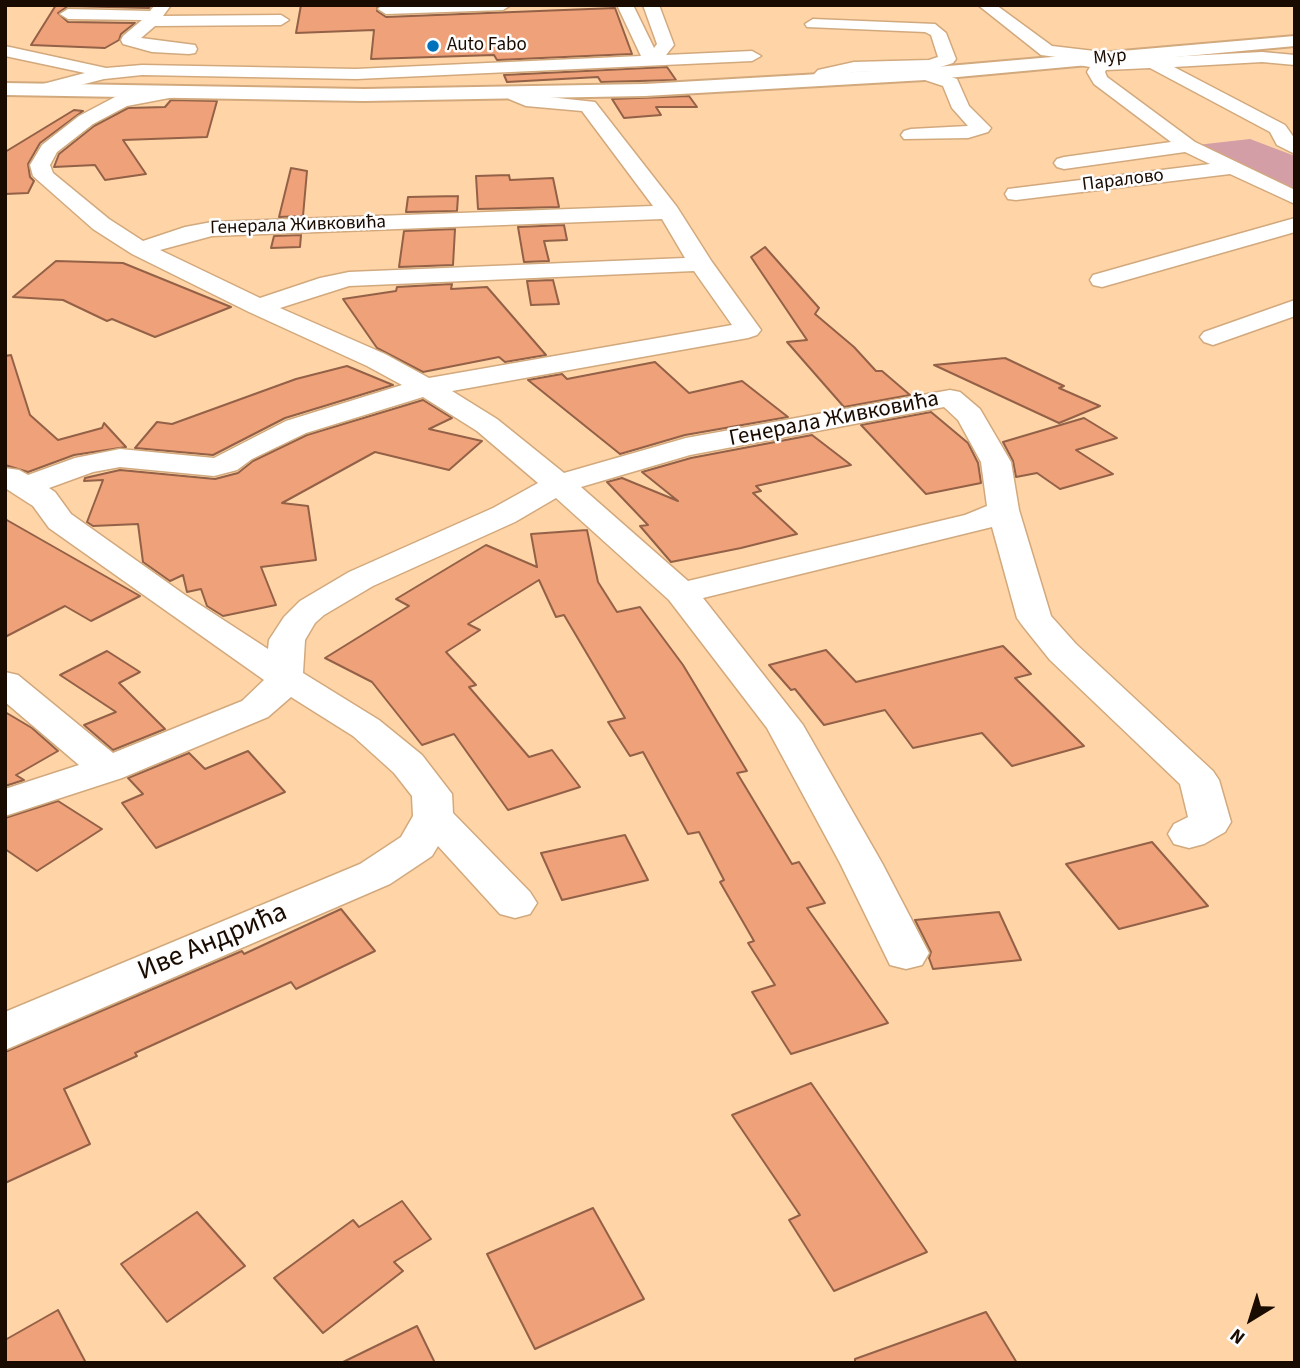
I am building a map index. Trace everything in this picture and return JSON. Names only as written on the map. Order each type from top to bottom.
[{"type":"main road","name":"Мур","points":[[816,82],[1079,60],[1104,61],[1295,41]]},
{"type":"main road","points":[[8,92],[46,89],[515,94],[816,82]]},
{"type":"street","points":[[386,11],[503,5]]},
{"type":"street","points":[[625,5],[652,61]]},
{"type":"street","points":[[651,5],[674,43],[652,61]]},
{"type":"street","points":[[986,5],[1047,51],[1104,61],[1292,58]]},
{"type":"street","points":[[68,14],[156,14],[281,20]]},
{"type":"street","points":[[156,14],[128,40],[152,47],[212,50]]},
{"type":"street","points":[[813,24],[929,27],[938,33],[947,59],[931,65],[854,67],[824,74],[816,82]]},
{"type":"street","points":[[5,51],[72,64],[104,74]]},
{"type":"street","points":[[291,74],[296,58],[293,55]]},
{"type":"street","points":[[46,89],[104,74],[142,70],[377,73],[752,56]]},
{"type":"street","name":"Паралово","points":[[1104,61],[1096,72],[1100,80],[1188,146],[1295,198]]},
{"type":"street","points":[[1152,62],[1278,129],[1284,141],[1295,148]]},
{"type":"street","points":[[911,135],[968,132],[981,128],[961,108],[951,83],[925,74]]},
{"type":"street","points":[[179,91],[117,103],[86,120],[54,144],[40,165],[40,170],[48,181],[101,224],[140,249],[258,307],[332,339],[426,387],[487,425],[556,485],[591,511],[681,593],[784,725],[861,863],[906,953]]},
{"type":"street","points":[[17,480],[120,458],[214,467],[226,464],[242,453],[296,427],[426,387],[748,330],[701,264],[669,212],[588,106],[526,100],[515,94]]},
{"type":"street","name":"Паралово","points":[[1047,165],[1188,146]]},
{"type":"street","name":"Паралово","points":[[1016,194],[1230,168]]},
{"type":"street","name":"Генерала Живковића","points":[[140,249],[193,232],[212,229],[669,212]]},
{"type":"street","points":[[1102,280],[1295,225]]},
{"type":"street","points":[[258,307],[329,282],[349,279],[701,264]]},
{"type":"street","points":[[1213,337],[1295,307]]},
{"type":"street","name":"Генерала Живковића","points":[[284,677],[287,640],[301,617],[361,579],[504,515],[556,485],[686,447],[950,398],[970,415],[996,462],[1003,510]]},
{"type":"street","points":[[17,480],[44,499],[60,521],[284,677],[366,727],[408,764],[432,794],[425,831],[515,903]]},
{"type":"street","points":[[681,593],[976,522],[1003,510],[1034,618],[1063,652],[1199,780],[1210,822],[1189,834]]},
{"type":"street","points":[[5,803],[108,769],[255,709],[279,689],[284,677]]},
{"type":"street","points":[[5,683],[108,769]]},
{"type":"street","name":"Иве Андрића","points":[[5,1032],[374,874],[425,831]]},
{"type":"shaded area","points":[[1250,139],[1295,156],[1295,198],[1188,146]]},
{"type":"building","points":[[56,5],[151,5],[149,8],[68,6],[58,13],[68,22],[135,23],[121,34],[119,40],[105,48],[31,45]]},
{"type":"building","points":[[301,5],[378,5],[377,11],[386,17],[615,8],[632,54],[497,60],[494,55],[371,59],[374,30],[296,33]]},
{"type":"building","points":[[667,67],[676,80],[601,82],[598,77],[507,82],[504,75]]},
{"type":"building","points":[[689,96],[697,107],[656,107],[661,115],[624,118],[612,99]]},
{"type":"building","points":[[171,100],[217,101],[207,137],[123,140],[146,174],[105,180],[95,165],[54,167],[59,154],[94,126],[128,108],[165,107]]},
{"type":"building","points":[[74,110],[83,111],[40,143],[28,164],[30,177],[34,181],[28,193],[5,194],[5,152]]},
{"type":"building","points":[[291,168],[307,171],[303,216],[279,217]]},
{"type":"building","points":[[509,175],[510,180],[553,178],[559,207],[478,209],[476,176]]},
{"type":"building","points":[[458,196],[457,211],[406,212],[408,197]]},
{"type":"building","points":[[564,225],[567,240],[544,241],[549,261],[524,262],[518,227]]},
{"type":"building","points":[[455,229],[453,265],[399,267],[404,231]]},
{"type":"building","points":[[301,235],[300,247],[271,248],[274,236]]},
{"type":"building","points":[[765,247],[819,308],[815,314],[854,347],[876,371],[882,371],[910,395],[844,407],[787,342],[807,340],[751,257]]},
{"type":"building","points":[[56,261],[123,263],[231,307],[155,337],[112,319],[107,321],[63,300],[13,297]]},
{"type":"building","points":[[553,280],[559,304],[531,305],[527,281]]},
{"type":"building","points":[[452,284],[451,289],[487,287],[546,355],[505,362],[499,357],[423,372],[377,348],[343,299],[396,291],[397,287]]},
{"type":"building","points":[[11,355],[30,415],[58,440],[102,428],[104,423],[126,447],[74,455],[28,472],[5,465],[5,356]]},
{"type":"building","points":[[1005,358],[1064,386],[1059,388],[1100,406],[1059,423],[934,365]]},
{"type":"building","points":[[655,362],[689,393],[742,381],[788,417],[685,435],[620,454],[528,380],[562,374],[567,379]]},
{"type":"building","points":[[347,366],[393,385],[285,418],[213,455],[135,448],[157,422],[172,424],[296,379]]},
{"type":"building","points":[[423,400],[452,418],[429,429],[482,441],[449,470],[375,452],[282,503],[308,506],[316,560],[261,567],[276,605],[223,616],[207,606],[201,589],[187,592],[183,575],[170,581],[143,562],[138,524],[93,526],[87,522],[103,480],[84,481],[85,478],[120,470],[215,479],[238,473],[253,461],[307,435]]},
{"type":"building","points":[[931,412],[968,443],[978,463],[981,483],[926,494],[861,425]]},
{"type":"building","points":[[1084,418],[1117,438],[1076,450],[1113,474],[1060,489],[1037,473],[1016,477],[1013,461],[1003,442]]},
{"type":"building","points":[[812,435],[851,465],[756,486],[761,491],[753,493],[797,534],[741,548],[671,562],[640,526],[648,525],[607,482],[622,478],[678,501],[642,472],[691,458]]},
{"type":"building","points":[[5,519],[140,596],[91,621],[65,606],[5,637]]},
{"type":"building","points":[[587,530],[598,582],[617,612],[640,607],[683,665],[747,771],[737,773],[792,864],[799,862],[825,903],[807,908],[888,1023],[791,1054],[752,992],[775,985],[748,943],[754,941],[720,882],[724,880],[699,832],[688,834],[643,752],[630,756],[608,722],[625,718],[564,615],[556,617],[539,580],[468,624],[480,630],[446,652],[476,685],[469,687],[529,757],[552,750],[580,787],[508,810],[454,734],[422,745],[372,682],[325,658],[409,606],[396,599],[486,545],[537,567],[531,534]]},
{"type":"building","points":[[1003,646],[1031,674],[1015,678],[1084,746],[1012,766],[982,733],[913,748],[885,710],[824,725],[795,689],[791,690],[769,665],[826,650],[856,682]]},
{"type":"building","points":[[107,651],[140,672],[119,683],[165,729],[113,750],[84,725],[116,712],[60,675]]},
{"type":"building","points":[[5,712],[32,728],[58,751],[16,775],[24,780],[5,786]]},
{"type":"building","points":[[248,751],[285,792],[156,848],[122,803],[143,794],[128,778],[189,753],[205,769]]},
{"type":"building","points":[[58,801],[102,829],[37,871],[5,849],[5,818]]},
{"type":"building","points":[[625,835],[648,880],[562,900],[541,853]]},
{"type":"building","points":[[1152,842],[1208,906],[1119,929],[1066,864]]},
{"type":"building","points":[[341,909],[375,951],[296,989],[291,982],[135,1053],[137,1056],[64,1089],[90,1144],[5,1183],[5,1052],[242,951],[244,954]]},
{"type":"building","points":[[999,912],[1021,960],[933,969],[929,958],[931,952],[915,920]]},
{"type":"building","points":[[811,1083],[927,1252],[834,1291],[789,1220],[800,1215],[732,1115]]},
{"type":"building","points":[[402,1201],[431,1239],[394,1262],[403,1271],[323,1333],[274,1278],[353,1220],[359,1227]]},
{"type":"building","points":[[593,1208],[644,1299],[535,1349],[487,1254]]},
{"type":"building","points":[[197,1212],[245,1266],[167,1322],[121,1264]]},
{"type":"building","points":[[58,1310],[86,1363],[5,1363],[5,1340]]},
{"type":"building","points":[[986,1312],[1017,1363],[855,1363],[855,1359]]},
{"type":"building","points":[[417,1326],[435,1363],[341,1363]]},
{"type":"place","name":"Auto Fabo","points":[[433,46]]}]
